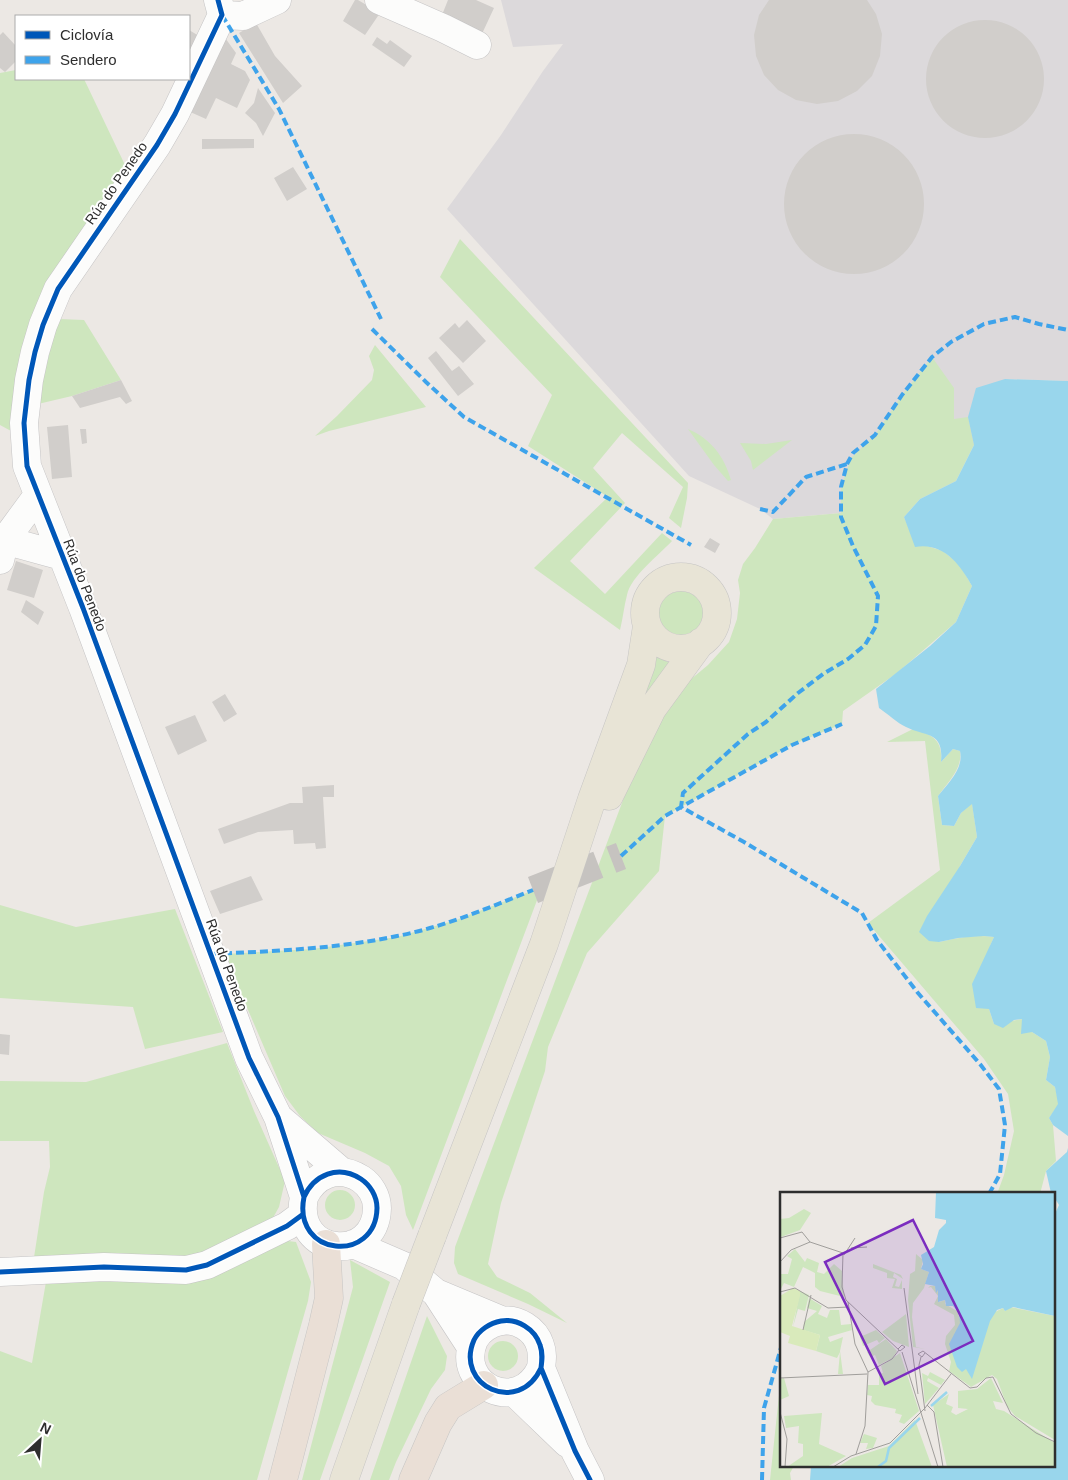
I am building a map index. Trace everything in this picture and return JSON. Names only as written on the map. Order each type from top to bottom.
[{"type":"highway","points":[[283,1480],[324,1325],[329,1298],[326,1244]]},
{"type":"highway","points":[[413,1480],[430,1440],[448,1407],[484,1385]]},
{"type":"main road","points":[[544,944],[605,805],[652,709],[702,642],[712,632],[715,625],[717,611],[713,596],[702,583],[694,579],[677,576],[657,585],[652,590],[644,611],[647,626],[652,635],[660,643],[681,649],[692,647],[702,642]]},
{"type":"main road","points":[[344,1480],[406,1304],[544,944],[592,799],[641,665],[647,626]]},
{"type":"street","name":"Rúa do Penedo","points":[[190,79],[220,8],[243,16],[277,0]]},
{"type":"street","points":[[379,0],[477,45]]},
{"type":"street","name":"Rúa do Penedo","points":[[189,80],[175,114],[157,145],[58,289],[43,325],[29,380],[24,422],[27,466],[249,1058],[278,1117],[303,1206]]},
{"type":"street","points":[[38,494],[2,547],[62,556]]},
{"type":"street","name":"Rúa do Penedo","points":[[278,1117],[342,1172]]},
{"type":"street","points":[[0,1272],[104,1267],[186,1270],[206,1265],[286,1226],[303,1206],[308,1188],[323,1175],[332,1172],[354,1175],[365,1182],[373,1192],[377,1204],[376,1217],[372,1228],[364,1238],[353,1244],[335,1246],[326,1244],[312,1236],[308,1230],[303,1206]]},
{"type":"street","points":[[376,1217],[404,1266]]},
{"type":"street","points":[[353,1244],[404,1266],[436,1293],[471,1347]]},
{"type":"street","points":[[436,1293],[502,1320],[526,1326],[534,1334],[540,1344],[541,1368],[530,1384],[514,1392],[498,1392],[484,1385],[472,1368],[470,1358],[471,1347],[483,1329],[502,1320]]},
{"type":"street","points":[[541,1368],[575,1450],[590,1480]]},
{"type":"street","points":[[514,1392],[575,1450]]},
{"type":"shaded area","points":[[501,0],[1068,0],[1068,381],[1005,379],[974,445],[841,513],[773,519],[760,509],[689,476],[447,209],[501,135],[563,44],[513,47]]},
{"type":"green space","points":[[15,70],[15,80],[84,80],[125,165],[83,230],[11,431],[0,425],[0,73]]},
{"type":"green space","points":[[460,239],[688,483],[681,528],[669,518],[683,487],[622,433],[593,468],[625,503],[570,561],[605,594],[662,533],[672,541],[646,566],[634,581],[626,599],[620,630],[534,568],[608,497],[528,446],[552,395],[440,277]]},
{"type":"green space","points":[[59,319],[84,320],[121,380],[72,396],[38,404],[47,349]]},
{"type":"green space","points":[[375,345],[426,407],[315,436],[372,380],[374,370],[369,356]]},
{"type":"green space","points":[[932,357],[954,388],[954,419],[968,417],[974,445],[956,481],[920,499],[904,517],[910,531],[924,545],[943,551],[960,565],[972,586],[956,622],[897,673],[843,711],[842,724],[792,745],[665,816],[659,871],[587,953],[548,1047],[545,1071],[501,1203],[488,1264],[497,1277],[530,1293],[567,1323],[458,1274],[454,1263],[455,1247],[637,763],[678,690],[708,665],[729,642],[737,619],[740,593],[738,580],[743,564],[773,519],[841,513],[841,487],[851,458],[875,435],[902,395]]},
{"type":"green space","points":[[688,429],[716,449],[725,463],[731,480],[728,481],[714,465]]},
{"type":"green space","points":[[792,440],[753,470],[751,461],[740,443],[766,444]]},
{"type":"green space","points":[[681,591],[693,595],[699,601],[703,613],[699,625],[693,631],[681,635],[669,631],[663,625],[659,613],[663,601],[669,595]]},
{"type":"green space","points":[[652,655],[675,665],[641,715]]},
{"type":"green space","points":[[913,729],[926,733],[935,739],[940,748],[941,762],[953,749],[960,751],[957,769],[938,796],[942,825],[954,826],[961,813],[972,803],[977,837],[960,866],[939,942],[973,936],[994,937],[990,946],[989,1009],[994,1024],[1022,1019],[1032,1032],[1046,1041],[1050,1057],[1046,1080],[1055,1087],[1059,1104],[1049,1118],[1053,1125],[1056,1161],[1046,1171],[1041,1192],[998,1192],[1004,1175],[1014,1131],[1008,1094],[984,1059],[868,923],[940,870],[925,741],[887,742]]},
{"type":"green space","points":[[542,887],[413,1230],[406,1215],[401,1186],[389,1166],[365,1153],[318,1133],[300,1116],[285,1096],[224,954],[312,949],[397,937],[456,920]]},
{"type":"green space","points":[[0,905],[76,927],[175,909],[223,1032],[145,1049],[133,1007],[0,998]]},
{"type":"green space","points":[[227,1043],[285,1181],[279,1207],[269,1225],[204,1258],[33,1264],[44,1192],[50,1167],[49,1141],[0,1141],[0,1081],[86,1082]]},
{"type":"green space","points":[[340,1190],[351,1194],[355,1205],[351,1216],[340,1220],[329,1216],[325,1205],[329,1194]]},
{"type":"green space","points":[[288,1241],[296,1242],[311,1282],[308,1301],[257,1480],[0,1480],[0,1351],[32,1363],[47,1276],[106,1275]]},
{"type":"green space","points":[[350,1260],[390,1282],[320,1480],[302,1480],[353,1287]]},
{"type":"green space","points":[[427,1316],[447,1356],[445,1370],[431,1389],[389,1480],[370,1480]]},
{"type":"green space","points":[[503,1341],[514,1345],[518,1356],[514,1367],[503,1371],[492,1367],[488,1356],[492,1345]]},
{"type":"green space","points":[[780,1386],[780,1468],[793,1468],[790,1473],[791,1480],[770,1480]]},
{"type":"water","points":[[1005,379],[1068,381],[1068,1136],[1053,1125],[1049,1118],[1058,1104],[1055,1087],[1046,1080],[1050,1057],[1046,1041],[1032,1032],[1021,1034],[1022,1019],[1014,1020],[1003,1028],[994,1024],[989,1009],[976,1008],[972,984],[994,937],[958,938],[939,942],[929,941],[919,932],[927,916],[977,837],[972,804],[961,813],[954,826],[942,825],[938,796],[960,764],[960,751],[953,749],[941,762],[940,745],[937,740],[903,725],[879,708],[876,689],[930,646],[956,622],[972,586],[956,563],[942,551],[925,546],[915,547],[904,517],[920,499],[956,481],[974,445],[968,417],[976,388]]},
{"type":"water","points":[[1068,1148],[1068,1480],[810,1480],[811,1468],[1056,1468],[1056,1212],[1059,1205],[1056,1200],[1056,1192],[1051,1192],[1046,1171],[1067,1152]]},
{"type":"building","points":[[355,0],[380,13],[365,35],[343,21]]},
{"type":"building","points":[[448,0],[476,0],[494,8],[480,38],[440,20]]},
{"type":"building","points":[[769,0],[867,0],[876,14],[882,34],[880,56],[872,76],[857,91],[838,101],[817,104],[796,100],[778,90],[764,75],[756,56],[754,35],[759,15]]},
{"type":"building","points":[[985,20],[1008,24],[1027,37],[1040,56],[1044,79],[1040,102],[1027,121],[1008,134],[985,138],[962,134],[943,121],[930,102],[926,79],[930,56],[943,37],[962,24]]},
{"type":"building","points":[[256,23],[275,56],[302,86],[283,103],[239,33]]},
{"type":"building","points":[[190,31],[199,36],[190,53]]},
{"type":"building","points":[[3,32],[15,45],[15,62],[5,72],[0,68],[0,35]]},
{"type":"building","points":[[223,35],[236,53],[231,64],[245,71],[250,80],[237,108],[216,98],[206,119],[188,111]]},
{"type":"building","points":[[377,37],[387,44],[390,40],[412,56],[404,67],[372,45]]},
{"type":"building","points":[[258,88],[275,113],[263,136],[256,123],[245,113],[254,103]]},
{"type":"building","points":[[854,134],[868,135],[881,139],[904,154],[919,177],[923,190],[923,218],[919,231],[904,254],[881,269],[868,273],[854,274],[840,273],[827,269],[804,254],[789,231],[785,218],[784,204],[785,190],[789,177],[804,154],[827,139],[840,135]]},
{"type":"building","points":[[202,139],[254,139],[254,148],[202,149]]},
{"type":"building","points":[[293,167],[307,189],[287,201],[274,178]]},
{"type":"building","points":[[467,320],[486,341],[463,363],[439,338],[455,323],[459,328]]},
{"type":"building","points":[[436,351],[452,371],[459,366],[474,384],[458,396],[428,358]]},
{"type":"building","points":[[121,380],[132,401],[126,404],[120,397],[80,408],[72,396]]},
{"type":"building","points":[[68,425],[72,477],[52,479],[47,427]]},
{"type":"building","points":[[80,429],[86,429],[87,443],[82,444]]},
{"type":"building","points":[[710,538],[720,544],[715,553],[704,547]]},
{"type":"building","points":[[16,561],[43,570],[34,598],[7,590]]},
{"type":"building","points":[[26,600],[44,612],[38,625],[21,612]]},
{"type":"building","points":[[225,694],[237,714],[224,722],[212,702]]},
{"type":"building","points":[[195,715],[207,741],[178,755],[165,727]]},
{"type":"building","points":[[334,785],[334,797],[323,797],[326,848],[316,849],[315,843],[294,844],[293,830],[258,832],[224,844],[218,829],[290,803],[303,803],[302,787]]},
{"type":"building","points":[[251,876],[263,900],[220,914],[210,891]]},
{"type":"building","points":[[0,1034],[10,1035],[9,1055],[0,1054]]},
{"type":"tunnel","points":[[533,890],[621,856]]},
{"type":"marked path","points":[[222,15],[279,109],[381,319]]},
{"type":"marked path","points":[[990,1192],[1000,1174],[1005,1125],[999,1089],[980,1064],[918,993],[877,940],[862,913],[744,842],[681,807],[683,793],[748,734],[766,722],[798,693],[865,645],[876,626],[878,596],[841,517],[841,487],[847,464],[853,453],[875,435],[902,395],[932,357],[951,342],[984,324],[1015,317],[1068,330]]},
{"type":"marked path","points":[[372,329],[464,417],[691,545]]},
{"type":"marked path","points":[[760,509],[773,512],[806,477],[847,464]]},
{"type":"marked path","points":[[621,856],[665,816],[792,745],[842,724]]},
{"type":"marked path","points":[[212,954],[328,947],[397,936],[449,922],[533,890]]},
{"type":"marked path","points":[[762,1480],[764,1408],[780,1351]]},
{"type":"cycle path","points":[[218,0],[222,15],[175,114],[157,145],[58,289],[43,325],[29,380],[24,423],[27,466],[83,608],[249,1058],[278,1117],[304,1197],[304,1217],[310,1232],[322,1242],[336,1246],[350,1245],[363,1238],[373,1226],[377,1208],[374,1195],[364,1181],[352,1175],[344,1172],[328,1174],[314,1183],[304,1197]]},
{"type":"cycle path","points":[[0,1272],[104,1267],[186,1270],[207,1265],[287,1226],[302,1215]]},
{"type":"cycle path","points":[[541,1368],[531,1382],[518,1390],[505,1392],[492,1389],[481,1382],[473,1371],[470,1356],[474,1340],[485,1328],[501,1321],[519,1323],[534,1334],[542,1351],[541,1368],[575,1451],[590,1480]]}]
